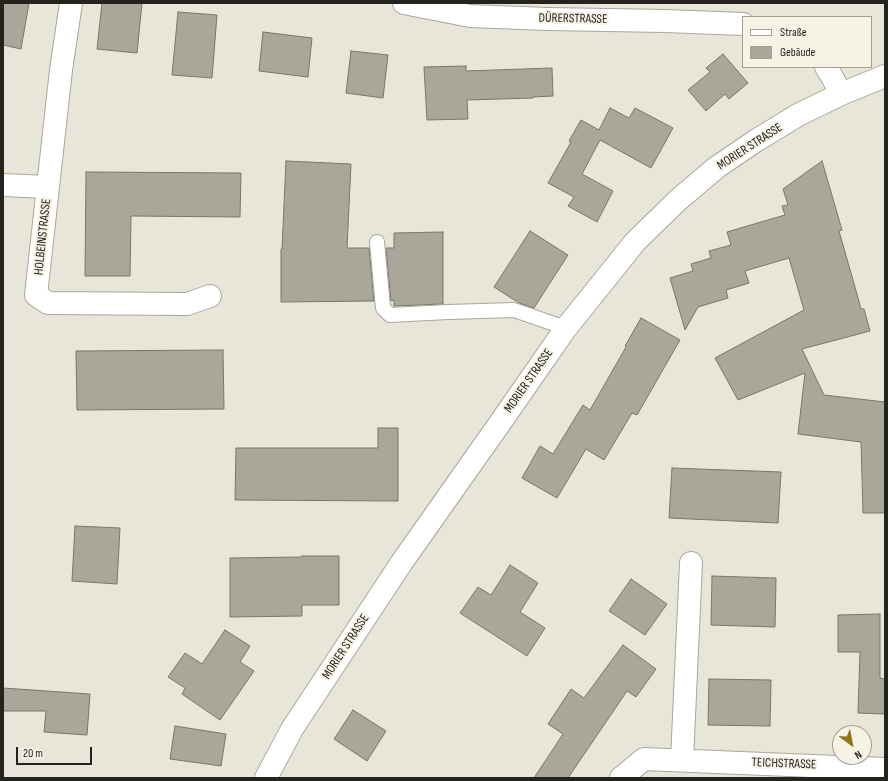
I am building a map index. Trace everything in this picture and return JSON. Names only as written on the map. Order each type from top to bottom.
[{"type":"street","name":"HOLBEINSTRASSE","points":[[71,3],[60,70],[36,295],[48,303],[187,304],[210,296]]},
{"type":"street","name":"DÜRERSTRASSE","points":[[404,3],[470,16],[742,24]]},
{"type":"street","points":[[827,68],[841,94]]},
{"type":"street","name":"MORIER STRASSE","points":[[266,778],[292,729],[402,562],[566,328],[635,242],[678,200],[717,167],[757,140],[798,116],[841,94],[885,76]]},
{"type":"street","points":[[3,185],[48,187]]},
{"type":"street","points":[[682,760],[691,562]]},
{"type":"street","name":"TEICHSTRASSE","points":[[621,778],[644,759],[885,769]]},
{"type":"lane","points":[[376,242],[383,308],[390,315],[514,310],[566,328]]},
{"type":"building","points":[[3,3],[29,3],[21,49],[3,45]]},
{"type":"building","points":[[102,3],[142,3],[137,53],[97,49]]},
{"type":"building","points":[[178,12],[217,15],[212,78],[172,75]]},
{"type":"building","points":[[263,32],[312,38],[308,77],[259,71]]},
{"type":"building","points":[[351,51],[388,55],[383,98],[346,93]]},
{"type":"building","points":[[723,54],[748,83],[729,99],[725,94],[706,111],[688,90],[710,72],[706,68]]},
{"type":"building","points":[[466,66],[466,71],[552,68],[553,96],[467,100],[468,119],[427,120],[424,67]]},
{"type":"building","points":[[610,108],[629,118],[635,108],[673,128],[651,168],[600,140],[582,174],[613,191],[597,222],[568,206],[574,197],[548,183],[571,142],[569,141],[581,120],[599,130]]},
{"type":"building","points":[[286,161],[351,164],[347,248],[369,248],[374,301],[281,302],[281,249]]},
{"type":"building","points":[[822,161],[842,230],[839,231],[861,309],[864,309],[870,331],[802,349],[824,395],[885,402],[885,513],[863,513],[861,442],[798,434],[805,373],[738,400],[715,358],[804,310],[789,258],[745,271],[749,283],[726,290],[728,298],[698,307],[685,330],[670,278],[693,271],[691,264],[711,258],[709,251],[731,245],[727,232],[785,215],[782,206],[788,205],[783,189]]},
{"type":"building","points":[[86,172],[241,173],[240,217],[131,216],[130,276],[85,276]]},
{"type":"building","points":[[530,231],[568,255],[534,308],[519,303],[494,287]]},
{"type":"building","points":[[443,232],[443,304],[394,306],[394,300],[391,301],[386,248],[394,248],[394,233]]},
{"type":"building","points":[[641,318],[680,340],[637,415],[632,413],[604,460],[586,449],[557,498],[522,478],[540,446],[553,454],[583,405],[590,410]]},
{"type":"building","points":[[223,350],[224,409],[77,410],[76,351]]},
{"type":"building","points":[[378,428],[398,428],[398,501],[235,500],[236,448],[378,448]]},
{"type":"building","points":[[672,468],[781,472],[778,523],[669,518]]},
{"type":"building","points":[[75,526],[120,528],[117,584],[72,581]]},
{"type":"building","points":[[339,556],[339,605],[302,605],[302,616],[230,617],[230,558]]},
{"type":"building","points":[[510,565],[538,583],[520,612],[545,628],[527,656],[460,613],[478,587],[491,595]]},
{"type":"building","points":[[712,576],[776,578],[775,627],[711,625]]},
{"type":"building","points":[[631,579],[667,604],[645,635],[609,611]]},
{"type":"building","points":[[880,614],[880,678],[885,679],[885,714],[858,713],[860,652],[838,652],[838,615]]},
{"type":"building","points":[[225,630],[250,646],[240,662],[254,671],[220,720],[182,694],[185,688],[168,677],[185,653],[202,664]]},
{"type":"building","points":[[623,645],[656,669],[636,697],[627,691],[568,778],[534,778],[563,734],[548,724],[571,689],[584,698]]},
{"type":"building","points":[[709,679],[771,680],[770,726],[708,725]]},
{"type":"building","points":[[3,688],[90,694],[87,735],[44,732],[46,711],[3,711]]},
{"type":"building","points":[[353,710],[386,731],[367,761],[334,739]]},
{"type":"building","points":[[175,726],[226,734],[221,766],[170,759]]}]
